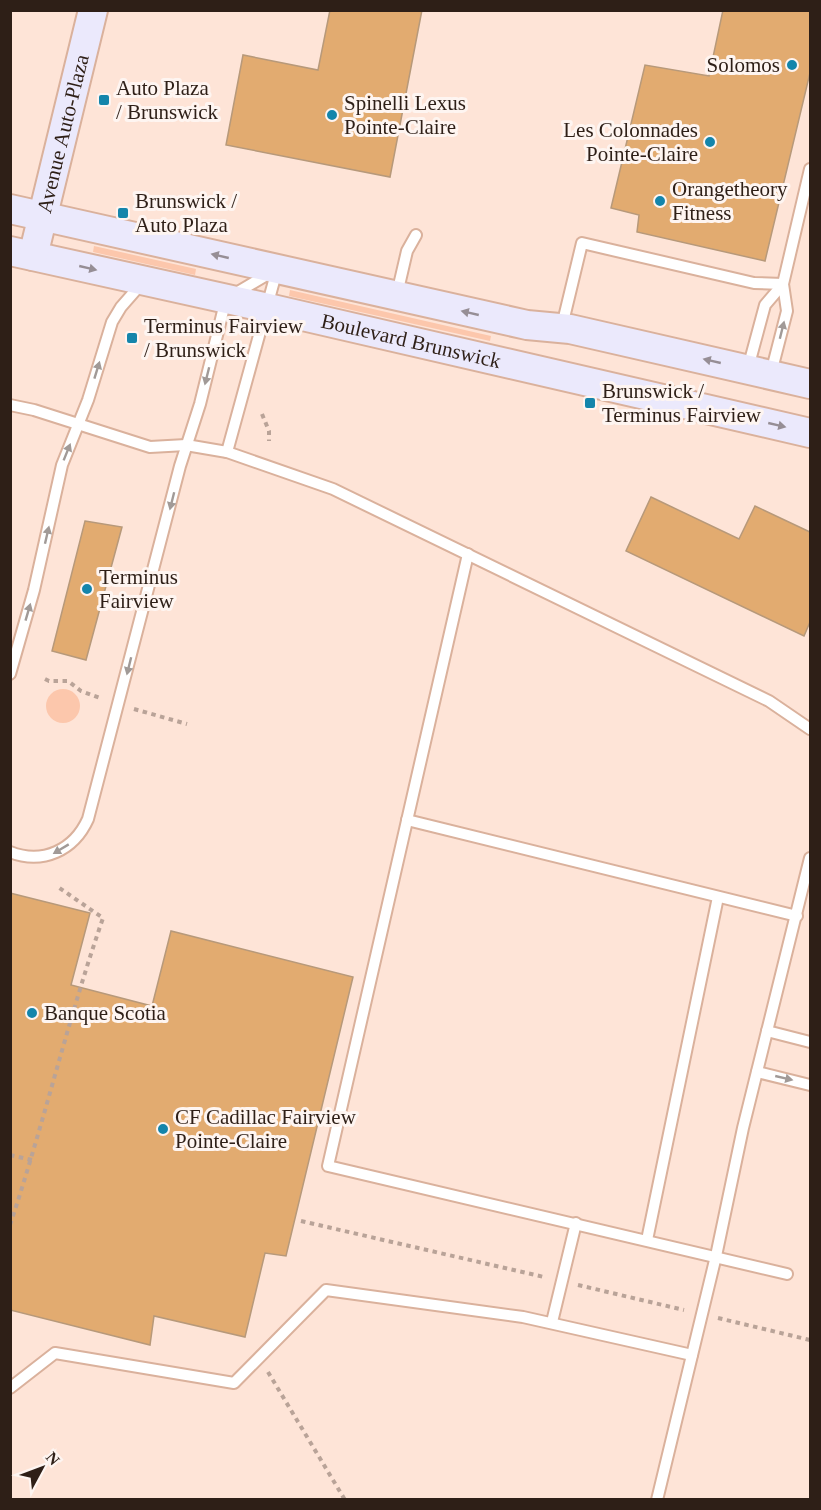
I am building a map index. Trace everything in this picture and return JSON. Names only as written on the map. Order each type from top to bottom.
[{"type":"street","name":"Avenue Auto-Plaza","points":[[22,254],[43,216],[93,10]]},
{"type":"street","name":"Boulevard Brunswick","points":[[10,209],[527,326],[562,329],[810,384]]},
{"type":"street","name":"Boulevard Brunswick","points":[[22,254],[268,308],[810,433]]},
{"type":"lane","points":[[759,372],[787,310],[783,284],[810,169]]},
{"type":"lane","points":[[397,296],[407,251],[416,235]]},
{"type":"lane","points":[[562,329],[582,243],[754,283],[783,284]]},
{"type":"lane","points":[[10,852],[28,857],[42,857],[56,853],[84,829],[186,445],[200,404],[226,299],[277,269]]},
{"type":"lane","points":[[227,452],[277,269]]},
{"type":"lane","points":[[10,674],[34,590],[62,465],[78,425],[112,322],[121,307],[144,281]]},
{"type":"lane","points":[[759,372],[765,306],[783,284]]},
{"type":"lane","points":[[10,405],[150,447],[186,445],[227,452],[333,489],[769,701],[810,729]]},
{"type":"lane","points":[[468,554],[328,1166],[787,1274]]},
{"type":"lane","points":[[407,820],[797,916]]},
{"type":"lane","points":[[657,1500],[716,1256],[757,1072],[810,858]]},
{"type":"lane","points":[[647,1240],[718,897]]},
{"type":"lane","points":[[767,1031],[810,1042]]},
{"type":"lane","points":[[757,1072],[810,1084]]},
{"type":"lane","points":[[552,1322],[576,1223]]},
{"type":"lane","points":[[10,1388],[55,1353],[234,1383],[326,1290],[552,1322],[692,1354]]},
{"type":"path","points":[[262,414],[269,431],[269,441]]},
{"type":"path","points":[[45,679],[68,681],[81,691],[99,698]]},
{"type":"path","points":[[131,708],[187,723]]},
{"type":"path","points":[[10,1225],[32,1160],[79,987],[103,918],[58,887]]},
{"type":"path","points":[[10,1155],[32,1160]]},
{"type":"path","points":[[259,1358],[345,1500]]},
{"type":"shaded area","points":[[94,246],[196,269],[195,275],[93,252]]},
{"type":"shaded area","points":[[290,290],[491,336],[490,341],[289,296]]},
{"type":"shaded area","points":[[63,689],[75,694],[80,706],[75,718],[63,723],[51,718],[46,706],[51,694]]},
{"type":"building","points":[[330,10],[422,10],[390,177],[226,145],[243,55],[318,70]]},
{"type":"building","name":"Les Colonnades Pointe-Claire","points":[[723,10],[810,10],[810,73],[765,261],[637,232],[639,215],[611,208],[645,65],[709,76]]},
{"type":"building","points":[[651,497],[739,539],[755,506],[810,532],[810,622],[804,636],[626,551]]},
{"type":"building","name":"Terminus Fairview","points":[[85,521],[122,527],[86,660],[52,651]]},
{"type":"building","name":"CF Cadillac Fairview Pointe-Claire","points":[[10,893],[90,913],[71,985],[152,1006],[171,931],[353,977],[286,1256],[265,1253],[245,1337],[154,1316],[150,1345],[10,1310]]},
{"type":"place","name":"Solomos","points":[[792,65]]},
{"type":"place","name":"Auto Plaza / Brunswick","points":[[104,100]]},
{"type":"place","name":"Spinelli Lexus Pointe-Claire","points":[[332,115]]},
{"type":"place","name":"Les Colonnades Pointe-Claire","points":[[710,142]]},
{"type":"place","name":"Orangetheory Fitness","points":[[660,201]]},
{"type":"place","name":"Brunswick / Auto Plaza","points":[[123,213]]},
{"type":"place","name":"Terminus Fairview / Brunswick","points":[[132,338]]},
{"type":"place","name":"Brunswick / Terminus Fairview","points":[[590,403]]},
{"type":"place","name":"Terminus Fairview","points":[[87,589]]},
{"type":"place","name":"Banque Scotia","points":[[32,1013]]},
{"type":"place","name":"CF Cadillac Fairview Pointe-Claire","points":[[163,1129]]}]
